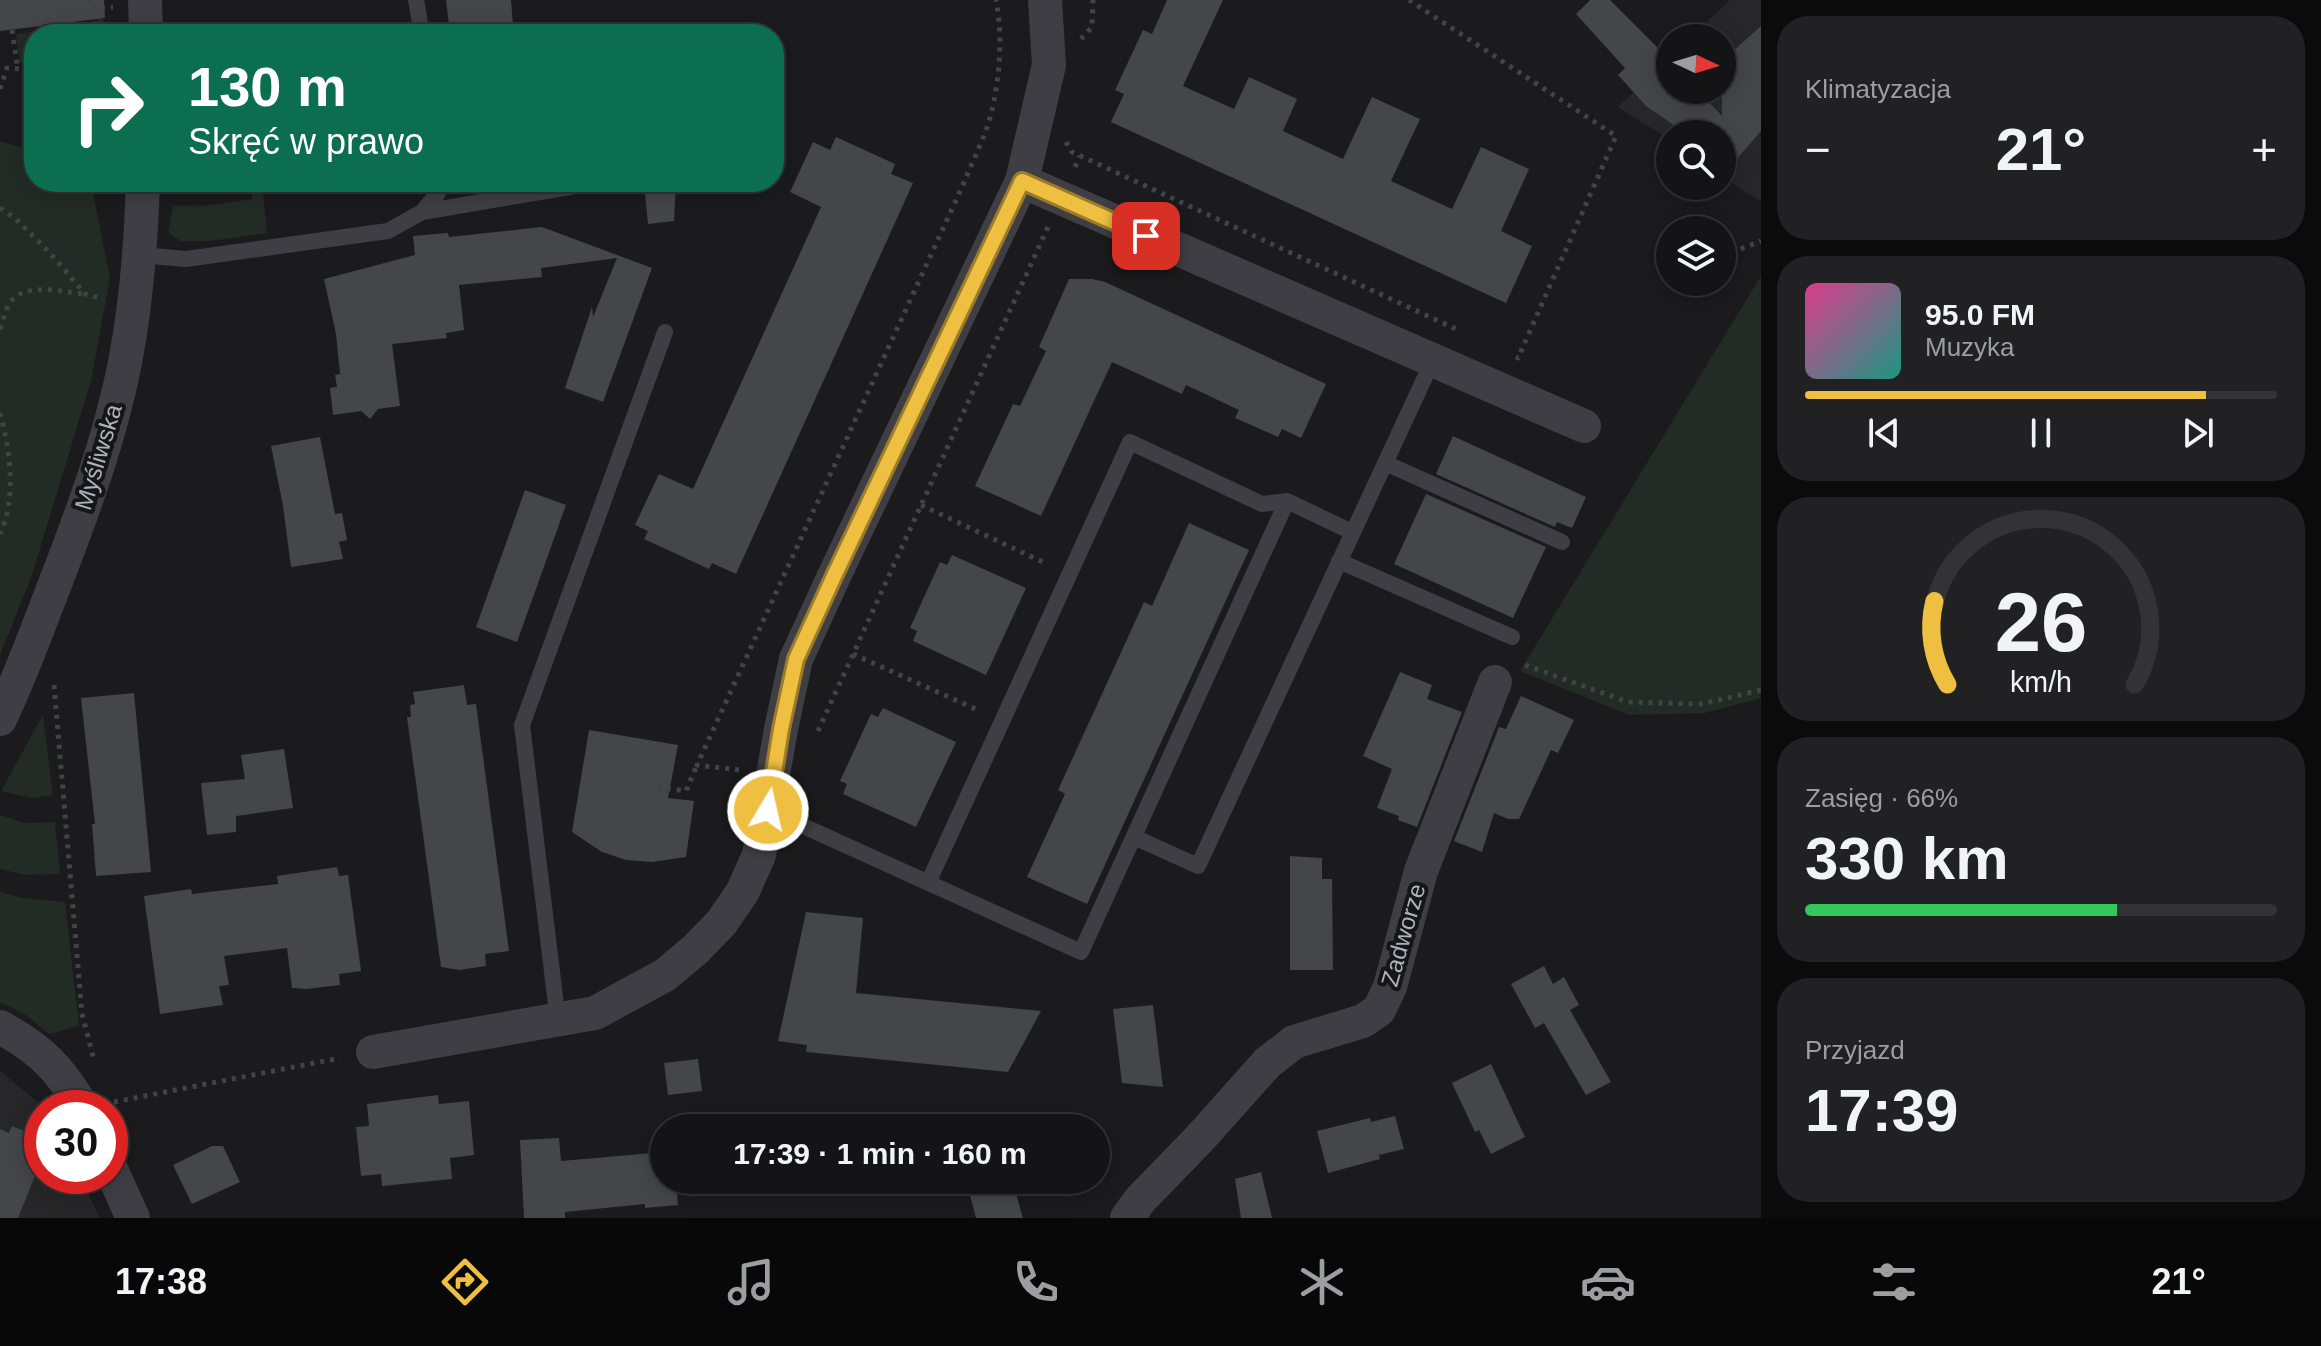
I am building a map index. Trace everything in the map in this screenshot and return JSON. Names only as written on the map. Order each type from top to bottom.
[{"type":"street","points":[[373,1052],[595,1013],[665,975],[722,922],[743,891],[759,855],[796,659],[1022,181],[1049,65],[1045,0]]},
{"type":"street","points":[[132,3],[141,24]]},
{"type":"street","points":[[1022,181],[1584,426]]},
{"type":"street","name":"Myśliwska","points":[[0,719],[64,560],[109,429],[126,359],[140,255],[143,192]]},
{"type":"street","name":"Zadworze","points":[[1127,1218],[1140,1200],[1267,1063],[1294,1042],[1363,1021],[1379,1010],[1390,987],[1421,871],[1495,682]]},
{"type":"street","points":[[0,1027],[48,1058],[76,1090]]},
{"type":"street","points":[[122,1194],[133,1218]]},
{"type":"lane","points":[[416,0],[420,24]]},
{"type":"lane","points":[[422,212],[438,192]]},
{"type":"lane","points":[[140,255],[186,259],[388,231],[422,212],[540,192]]},
{"type":"lane","points":[[558,1021],[522,725],[665,332]]},
{"type":"lane","points":[[1134,837],[1198,866],[1433,360]]},
{"type":"lane","points":[[928,883],[1130,442],[1262,504],[1287,501],[1352,532]]},
{"type":"lane","points":[[1385,463],[1562,542]]},
{"type":"lane","points":[[768,810],[1081,952],[1287,501]]},
{"type":"lane","points":[[1339,561],[1512,637]]},
{"type":"path","points":[[89,0],[90,9],[132,3]]},
{"type":"path","points":[[1077,45],[1092,27],[1093,0]]},
{"type":"path","points":[[1409,0],[1616,136],[1518,358],[1504,351]]},
{"type":"path","points":[[12,30],[18,69]]},
{"type":"path","points":[[0,89],[7,68],[24,69]]},
{"type":"path","points":[[1065,140],[1072,152],[1080,156],[1461,332]]},
{"type":"path","points":[[0,208],[33,236],[85,294]]},
{"type":"path","points":[[1736,251],[1761,241]]},
{"type":"path","points":[[0,329],[7,307],[16,295],[38,289],[85,294],[111,302]]},
{"type":"path","points":[[0,414],[10,467],[6,521],[0,534]]},
{"type":"path","points":[[921,505],[1069,574]]},
{"type":"path","points":[[853,654],[1002,721]]},
{"type":"path","points":[[1495,682],[1518,662],[1628,702],[1701,704],[1761,690]]},
{"type":"path","points":[[52,672],[82,1014],[95,1064]]},
{"type":"path","points":[[657,787],[686,791],[697,765]]},
{"type":"path","points":[[128,1099],[373,1052]]},
{"type":"shaded area","points":[[1730,0],[1761,0],[1761,202],[1736,185],[1736,120],[1656,120],[1656,131],[1618,107],[1656,70],[1656,104],[1736,104],[1736,24],[1705,24]]},
{"type":"shaded area","points":[[103,18],[104,24],[85,24]]},
{"type":"shaded area","points":[[24,33],[24,62],[20,62],[16,34]]},
{"type":"shaded area","points":[[0,141],[24,148],[24,192],[93,192],[110,278],[91,381],[32,575],[0,655]]},
{"type":"shaded area","points":[[252,192],[263,192],[267,233],[210,241],[180,241],[168,232],[173,205],[203,206],[252,199]]},
{"type":"shaded area","points":[[1761,276],[1761,698],[1705,713],[1629,715],[1520,671]]},
{"type":"shaded area","points":[[43,715],[53,795],[32,798],[1,791]]},
{"type":"shaded area","points":[[0,815],[25,823],[55,822],[60,874],[25,875],[0,869]]},
{"type":"shaded area","points":[[0,892],[22,898],[65,902],[79,1026],[49,1034],[26,1015],[0,1002]]},
{"type":"shaded area","points":[[0,1071],[24,1091],[24,1194],[89,1194],[100,1218],[0,1218]]},
{"type":"building","points":[[0,0],[104,0],[105,18],[57,24],[24,24],[24,28],[0,31]]},
{"type":"building","points":[[446,0],[511,0],[513,24],[449,24]]},
{"type":"building","points":[[1167,0],[1223,0],[1183,86],[1234,109],[1249,77],[1297,99],[1283,131],[1343,159],[1372,97],[1420,119],[1391,181],[1452,209],[1481,147],[1529,169],[1501,231],[1532,246],[1506,303],[1111,122],[1124,94],[1115,90],[1143,30],[1152,34]]},
{"type":"building","points":[[1590,0],[1610,0],[1656,46],[1656,104],[1711,104],[1722,116],[1722,104],[1736,104],[1736,48],[1761,26],[1761,131],[1736,160],[1736,120],[1666,120],[1646,106],[1618,75],[1625,68],[1576,14]]},
{"type":"building","points":[[836,137],[895,164],[891,174],[913,183],[736,574],[712,563],[709,569],[644,539],[648,531],[635,525],[659,474],[693,489],[821,207],[790,192],[813,142],[830,150]]},
{"type":"building","points":[[645,192],[675,192],[674,221],[648,224]]},
{"type":"building","points":[[542,227],[652,268],[603,402],[565,388],[592,307],[593,317],[617,258],[541,268],[542,277],[459,285],[464,330],[446,333],[447,338],[392,344],[400,406],[378,409],[370,419],[361,411],[333,415],[330,388],[337,387],[335,375],[340,374],[336,334],[324,279],[415,255],[413,236],[448,233],[449,237]]},
{"type":"building","points":[[1069,279],[1105,282],[1326,384],[1301,438],[1282,429],[1278,437],[1235,418],[1239,410],[1186,385],[1182,394],[1112,362],[1041,516],[975,486],[1013,404],[1020,406],[1046,351],[1039,347]]},
{"type":"building","points":[[1453,436],[1586,497],[1572,528],[1557,522],[1555,527],[1436,474]]},
{"type":"building","points":[[320,437],[335,514],[342,513],[347,540],[339,542],[343,559],[291,567],[271,446]]},
{"type":"building","points":[[525,490],[566,505],[517,642],[476,627]]},
{"type":"building","points":[[1426,494],[1546,547],[1513,618],[1394,564]]},
{"type":"building","points":[[1189,523],[1249,550],[1087,904],[1027,877],[1065,794],[1058,790],[1144,602],[1152,606]]},
{"type":"building","points":[[952,555],[1026,588],[986,675],[913,641],[917,631],[910,628],[940,562],[947,565]]},
{"type":"building","points":[[1400,672],[1432,685],[1427,699],[1462,712],[1417,827],[1377,808],[1392,769],[1363,756]]},
{"type":"building","points":[[464,685],[467,705],[476,704],[509,951],[485,954],[486,966],[459,970],[441,967],[407,717],[411,717],[410,705],[415,704],[413,692]]},
{"type":"building","points":[[134,693],[151,872],[96,876],[92,824],[95,824],[81,698]]},
{"type":"building","points":[[1521,696],[1574,720],[1558,753],[1551,750],[1519,819],[1508,819],[1494,813],[1482,852],[1454,841],[1499,727],[1506,729]]},
{"type":"building","points":[[883,708],[956,742],[916,827],[843,794],[847,784],[840,781],[871,714],[878,717]]},
{"type":"building","points":[[589,730],[678,745],[668,798],[694,801],[686,857],[652,862],[626,860],[602,852],[572,832]]},
{"type":"building","points":[[284,749],[293,808],[236,816],[236,832],[207,835],[201,783],[245,779],[241,755]]},
{"type":"building","points":[[1290,856],[1322,858],[1322,879],[1332,879],[1333,970],[1290,970]]},
{"type":"building","points":[[337,867],[339,876],[348,875],[361,971],[339,974],[340,985],[292,988],[287,948],[224,956],[229,985],[219,986],[223,1005],[160,1014],[144,896],[191,889],[192,894],[278,884],[277,876]]},
{"type":"building","points":[[806,912],[863,918],[856,993],[1041,1011],[1008,1072],[806,1052],[807,1045],[778,1041]]},
{"type":"building","points":[[1544,966],[1553,984],[1564,977],[1579,1005],[1570,1010],[1611,1082],[1586,1095],[1544,1023],[1535,1028],[1511,984]]},
{"type":"building","points":[[1153,1005],[1163,1087],[1122,1083],[1113,1009]]},
{"type":"building","points":[[698,1059],[702,1091],[668,1095],[664,1063]]},
{"type":"building","points":[[1491,1064],[1525,1137],[1491,1154],[1479,1130],[1475,1132],[1452,1083]]},
{"type":"building","points":[[438,1095],[439,1104],[469,1101],[474,1155],[450,1158],[452,1179],[382,1186],[381,1174],[361,1176],[356,1127],[369,1126],[367,1104]]},
{"type":"building","points":[[1395,1116],[1404,1149],[1328,1173],[1317,1131],[1370,1118],[1371,1122]]},
{"type":"building","points":[[12,1126],[24,1131],[24,1194],[28,1194],[18,1218],[0,1218],[0,1129],[9,1133]]},
{"type":"building","points":[[559,1138],[561,1161],[650,1153],[650,1194],[677,1194],[678,1205],[645,1208],[645,1204],[565,1212],[565,1218],[524,1218],[520,1140]]},
{"type":"building","points":[[212,1146],[223,1146],[240,1182],[192,1204],[173,1165]]},
{"type":"building","points":[[1261,1172],[1272,1218],[1241,1218],[1235,1179]]},
{"type":"building","points":[[970,1194],[1016,1194],[1023,1218],[976,1218]]},
{"type":"route","points":[[768,810],[796,659],[1022,181],[1146,236]]}]
